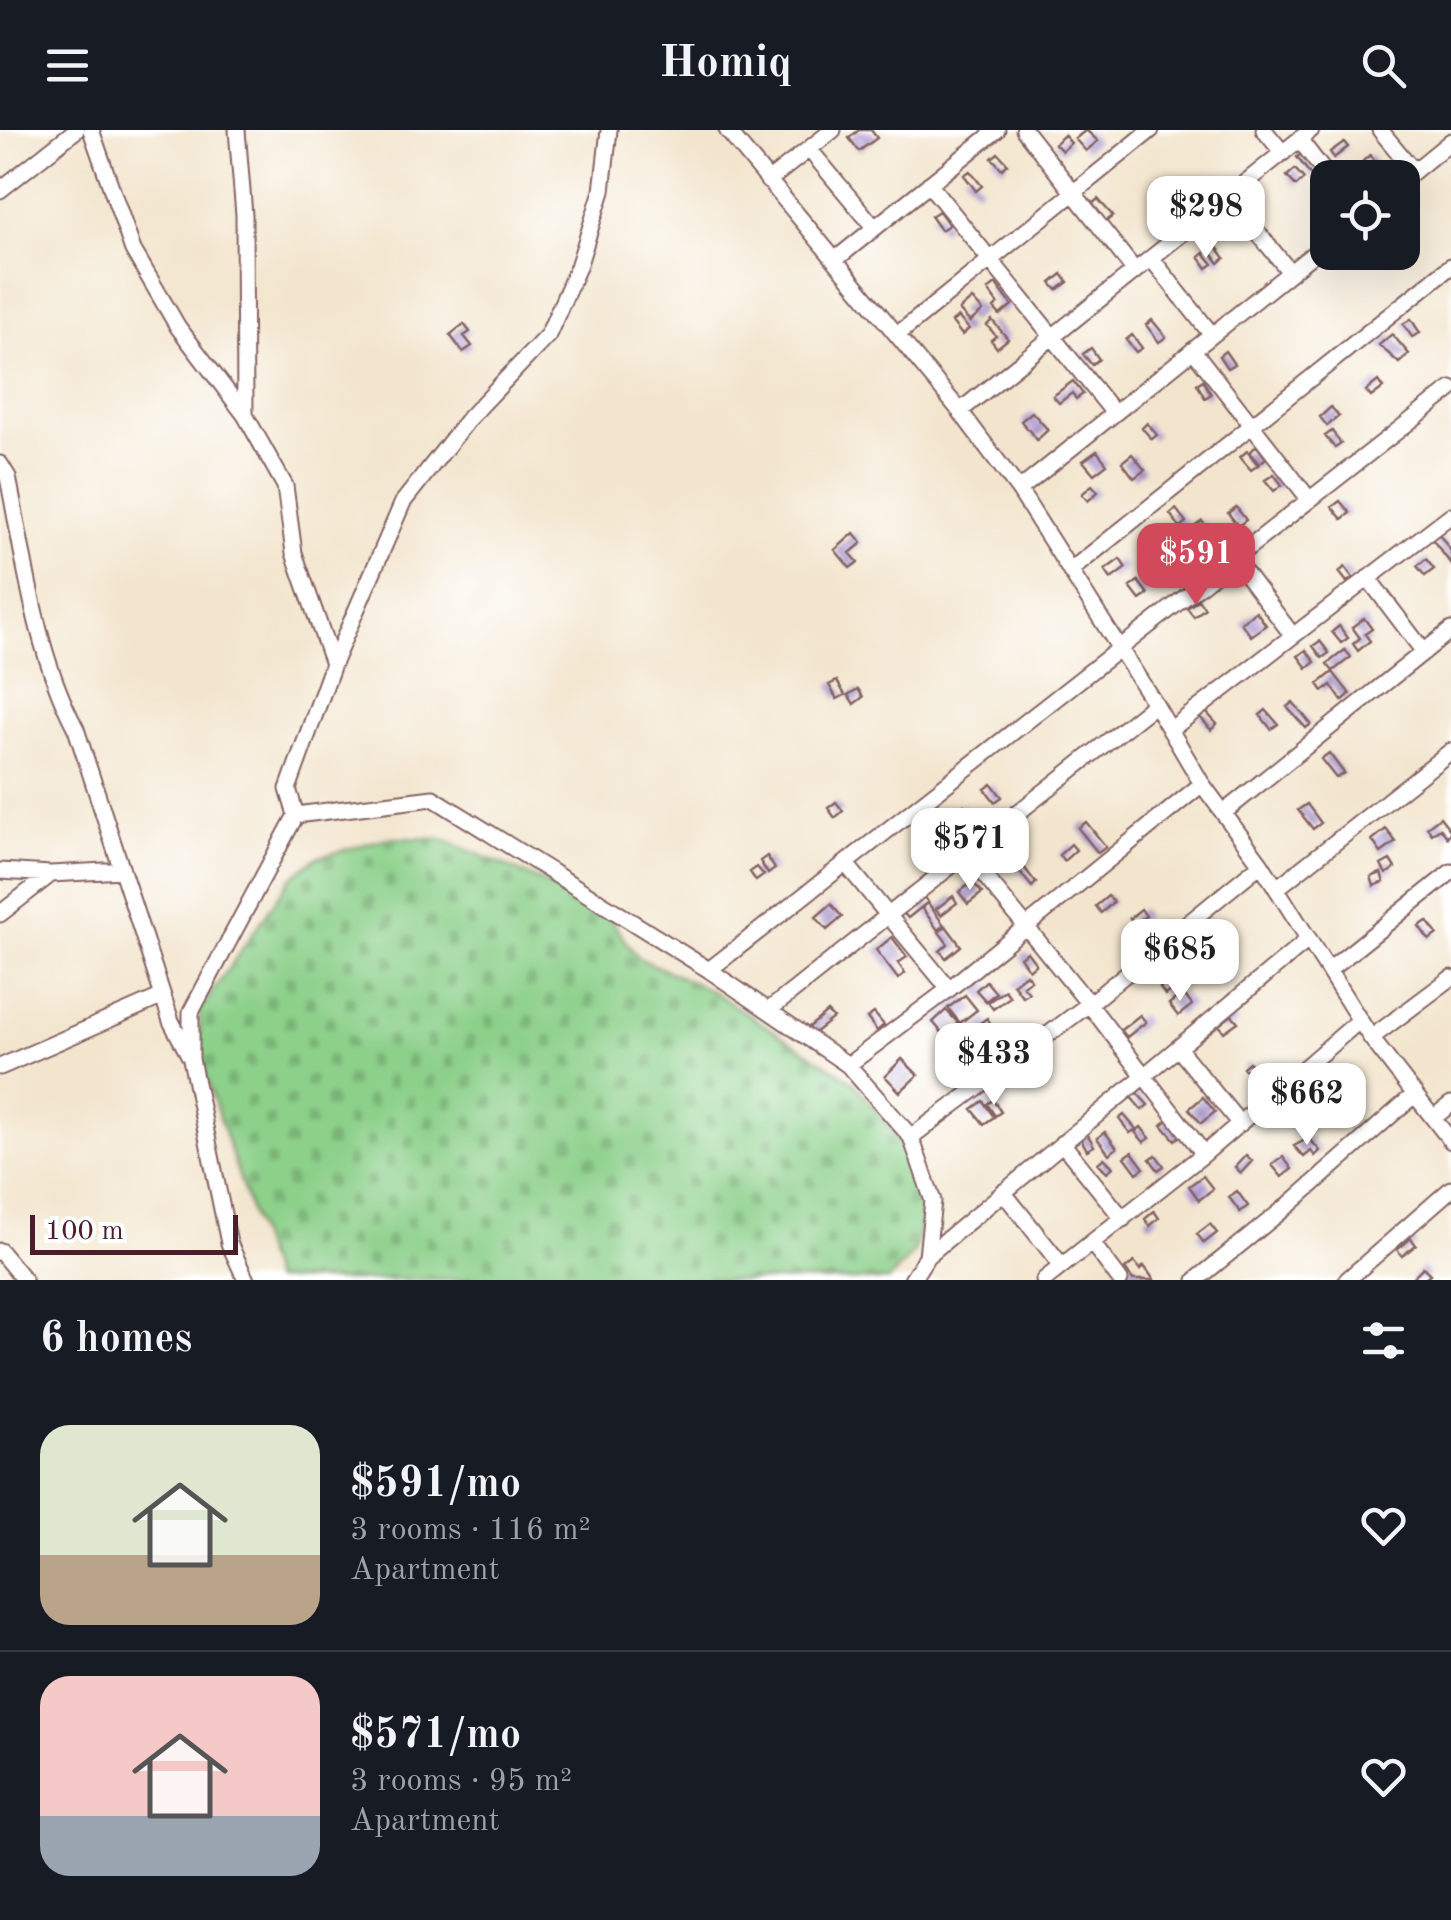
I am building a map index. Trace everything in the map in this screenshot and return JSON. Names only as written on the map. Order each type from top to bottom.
[{"type":"street","points":[[0,190],[76,130]]},
{"type":"street","points":[[91,130],[133,250],[178,327],[245,415],[284,486],[294,553],[332,664]]},
{"type":"street","points":[[237,130],[244,215],[245,415]]},
{"type":"street","points":[[246,1280],[229,1242],[191,1059],[191,1012],[296,815],[288,789],[332,664],[402,502],[470,417],[548,335],[578,267],[602,192],[609,130]]},
{"type":"street","points":[[727,130],[960,411],[1019,490],[1202,784],[1261,864],[1372,1038],[1451,1141]]},
{"type":"street","points":[[768,181],[833,130]]},
{"type":"street","points":[[836,259],[997,130]]},
{"type":"street","points":[[1024,130],[1135,271]]},
{"type":"street","points":[[897,336],[1152,130]]},
{"type":"street","points":[[1264,130],[1283,152]]},
{"type":"street","points":[[1380,130],[1398,160]]},
{"type":"street","points":[[960,411],[1305,135],[1319,160]]},
{"type":"street","points":[[1420,166],[1451,141]]},
{"type":"street","points":[[810,149],[874,227]]},
{"type":"street","points":[[930,184],[1114,414]]},
{"type":"street","points":[[1228,196],[1290,272]]},
{"type":"street","points":[[1019,490],[1310,256]]},
{"type":"street","points":[[1151,258],[1212,334]]},
{"type":"street","points":[[1070,570],[1451,266]]},
{"type":"street","points":[[1193,350],[1309,499]]},
{"type":"street","points":[[710,970],[1451,389]]},
{"type":"street","points":[[0,464],[8,477],[44,652],[58,694],[76,729],[171,1021],[191,1059]]},
{"type":"street","points":[[1170,730],[1451,515]]},
{"type":"street","points":[[1234,558],[1293,636]]},
{"type":"street","points":[[1368,578],[1424,652]]},
{"type":"street","points":[[1223,813],[1451,630]]},
{"type":"street","points":[[768,1010],[1155,704]]},
{"type":"street","points":[[1277,888],[1451,751]]},
{"type":"street","points":[[848,1065],[950,989],[1202,784]]},
{"type":"street","points":[[296,815],[433,798],[710,970],[848,1065],[911,1137],[934,1201],[927,1256]]},
{"type":"street","points":[[967,854],[1145,1074],[1204,1154]]},
{"type":"street","points":[[846,864],[950,989]]},
{"type":"street","points":[[911,1137],[1089,1004],[1261,864]]},
{"type":"street","points":[[0,871],[52,874],[122,870]]},
{"type":"street","points":[[1329,970],[1451,872]]},
{"type":"street","points":[[0,914],[52,874]]},
{"type":"street","points":[[912,1280],[927,1256],[1310,939]]},
{"type":"street","points":[[1372,1038],[1451,978]]},
{"type":"street","points":[[0,1067],[163,996]]},
{"type":"street","points":[[1044,1280],[1204,1154],[1360,1020]]},
{"type":"street","points":[[1178,1048],[1240,1124]]},
{"type":"street","points":[[1196,1280],[1415,1094]]},
{"type":"street","points":[[1433,1118],[1451,1104]]},
{"type":"street","points":[[1062,1144],[1123,1219]]},
{"type":"street","points":[[1358,1277],[1451,1189]]},
{"type":"street","points":[[1003,1192],[1062,1266]]},
{"type":"street","points":[[1092,1244],[1120,1280]]},
{"type":"street","points":[[0,1251],[24,1280]]},
{"type":"green space","points":[[387,838],[442,839],[571,894],[609,917],[638,958],[710,990],[854,1082],[899,1140],[913,1169],[922,1221],[915,1251],[889,1280],[273,1280],[200,1058],[200,1010],[291,878],[316,858]]},
{"type":"building","points":[[859,130],[871,130],[877,138],[859,151],[849,138]]},
{"type":"building","points":[[1086,130],[1098,141],[1086,151],[1075,139]]},
{"type":"building","points":[[1064,135],[1071,143],[1062,151],[1055,144]]},
{"type":"building","points":[[1344,142],[1348,147],[1334,158],[1330,152]]},
{"type":"building","points":[[1304,152],[1310,160],[1310,174],[1297,157]]},
{"type":"building","points":[[998,153],[1008,164],[1002,169],[992,158]]},
{"type":"building","points":[[1295,169],[1304,179],[1296,186],[1287,176]]},
{"type":"building","points":[[970,171],[982,186],[976,191],[964,175]]},
{"type":"building","points":[[1098,199],[1113,216],[1105,222],[1092,204]]},
{"type":"building","points":[[939,211],[949,225],[941,230],[931,216]]},
{"type":"building","points":[[1216,246],[1225,258],[1219,263],[1210,251]]},
{"type":"building","points":[[1204,253],[1213,264],[1207,268],[1199,257]]},
{"type":"building","points":[[1062,274],[1068,282],[1057,290],[1051,283]]},
{"type":"building","points":[[996,284],[1012,305],[1000,315],[988,290]]},
{"type":"building","points":[[972,299],[983,311],[970,322],[959,310]]},
{"type":"building","points":[[958,317],[969,329],[962,335],[952,322]]},
{"type":"building","points":[[1411,319],[1420,333],[1412,337],[1403,324]]},
{"type":"building","points":[[992,320],[1008,339],[997,348],[991,340],[996,336],[987,325]]},
{"type":"building","points":[[1152,320],[1166,337],[1159,342],[1146,325]]},
{"type":"building","points":[[464,324],[470,332],[464,336],[472,346],[463,352],[450,335]]},
{"type":"building","points":[[1392,334],[1409,354],[1399,363],[1379,345]]},
{"type":"building","points":[[1132,335],[1142,348],[1136,352],[1126,340]]},
{"type":"building","points":[[1091,348],[1099,359],[1092,365],[1083,354]]},
{"type":"building","points":[[1225,351],[1234,364],[1227,368],[1219,356]]},
{"type":"building","points":[[1203,380],[1211,394],[1205,398],[1197,384]]},
{"type":"building","points":[[1073,381],[1083,394],[1076,399],[1072,393],[1059,403],[1053,396]]},
{"type":"building","points":[[1378,381],[1383,388],[1371,397],[1366,391]]},
{"type":"building","points":[[1331,407],[1339,416],[1327,426],[1320,417]]},
{"type":"building","points":[[1032,412],[1048,430],[1037,440],[1021,421]]},
{"type":"building","points":[[1147,423],[1157,435],[1152,439],[1142,428]]},
{"type":"building","points":[[1332,431],[1341,444],[1335,448],[1325,436]]},
{"type":"building","points":[[1257,446],[1266,458],[1259,464],[1249,452]]},
{"type":"building","points":[[1097,451],[1107,464],[1094,474],[1083,461]]},
{"type":"building","points":[[1247,451],[1258,465],[1251,470],[1240,457]]},
{"type":"building","points":[[1132,454],[1145,470],[1134,478],[1122,462]]},
{"type":"building","points":[[1274,474],[1282,485],[1274,491],[1265,480]]},
{"type":"building","points":[[1092,485],[1098,492],[1088,501],[1082,494]]},
{"type":"building","points":[[1340,501],[1350,513],[1342,519],[1332,507]]},
{"type":"building","points":[[1236,507],[1246,520],[1238,526],[1228,513]]},
{"type":"building","points":[[1176,509],[1186,522],[1180,527],[1170,514]]},
{"type":"building","points":[[1202,521],[1208,529],[1197,538],[1206,550],[1196,558],[1181,537]]},
{"type":"building","points":[[1436,530],[1451,551],[1451,564],[1429,535]]},
{"type":"building","points":[[854,533],[862,543],[850,553],[858,562],[850,568],[835,550]]},
{"type":"building","points":[[1209,552],[1217,563],[1210,568],[1202,557]]},
{"type":"building","points":[[1120,559],[1126,568],[1111,579],[1105,570]]},
{"type":"building","points":[[1426,559],[1434,569],[1425,576],[1417,566]]},
{"type":"building","points":[[1345,567],[1353,578],[1347,582],[1339,572]]},
{"type":"building","points":[[1138,581],[1148,594],[1140,600],[1130,587]]},
{"type":"building","points":[[1198,600],[1205,608],[1194,617],[1187,608]]},
{"type":"building","points":[[1256,611],[1266,625],[1251,636],[1241,623]]},
{"type":"building","points":[[1364,618],[1372,629],[1365,634],[1370,641],[1358,651],[1353,644],[1360,638],[1352,627]]},
{"type":"building","points":[[1339,626],[1348,638],[1341,643],[1332,632]]},
{"type":"building","points":[[1320,641],[1329,653],[1322,658],[1313,646]]},
{"type":"building","points":[[1306,650],[1315,662],[1307,668],[1298,656]]},
{"type":"building","points":[[1345,650],[1351,657],[1333,671],[1327,664]]},
{"type":"building","points":[[1333,672],[1350,694],[1342,701],[1331,685],[1323,691],[1318,684]]},
{"type":"building","points":[[837,681],[845,695],[837,699],[829,685]]},
{"type":"building","points":[[858,689],[863,697],[854,704],[848,695]]},
{"type":"building","points":[[1293,702],[1311,724],[1306,728],[1287,707]]},
{"type":"building","points":[[1266,710],[1278,724],[1271,729],[1260,715]]},
{"type":"building","points":[[1206,712],[1217,724],[1211,730],[1200,717]]},
{"type":"building","points":[[1329,753],[1344,773],[1336,778],[1321,759]]},
{"type":"building","points":[[992,784],[1002,797],[995,802],[985,789]]},
{"type":"building","points":[[836,802],[843,811],[835,818],[828,808]]},
{"type":"building","points":[[1307,804],[1321,823],[1313,829],[1298,810]]},
{"type":"building","points":[[964,805],[973,816],[962,825],[953,813]]},
{"type":"building","points":[[1440,817],[1451,831],[1447,837],[1440,828],[1432,834],[1427,827]]},
{"type":"building","points":[[1086,822],[1106,847],[1098,853],[1078,828]]},
{"type":"building","points":[[1386,829],[1396,842],[1381,853],[1372,840]]},
{"type":"building","points":[[1071,844],[1076,850],[1064,861],[1059,855]]},
{"type":"building","points":[[767,856],[775,869],[768,874],[760,861]]},
{"type":"building","points":[[1390,860],[1395,868],[1386,874],[1381,865]]},
{"type":"building","points":[[1023,866],[1036,883],[1032,887],[1018,870]]},
{"type":"building","points":[[757,867],[764,875],[756,881],[750,872]]},
{"type":"building","points":[[1381,873],[1384,882],[1374,886],[1371,877]]},
{"type":"building","points":[[973,882],[982,893],[968,904],[959,892]]},
{"type":"building","points":[[918,890],[928,902],[908,918],[898,907]]},
{"type":"building","points":[[953,896],[957,903],[941,915],[936,909]]},
{"type":"building","points":[[1108,896],[1114,902],[1101,913],[1096,906]]},
{"type":"building","points":[[928,903],[944,925],[938,930],[922,908]]},
{"type":"building","points":[[831,904],[842,917],[827,930],[816,917]]},
{"type":"building","points":[[1141,909],[1146,916],[1135,924],[1130,918]]},
{"type":"building","points":[[1427,921],[1437,934],[1429,940],[1419,926]]},
{"type":"building","points":[[946,926],[961,946],[946,958],[940,951],[948,944],[939,932]]},
{"type":"building","points":[[892,937],[907,957],[898,963],[905,973],[898,979],[876,950]]},
{"type":"building","points":[[1027,952],[1036,964],[1029,970],[1020,957]]},
{"type":"building","points":[[1026,974],[1031,980],[1023,986],[1029,993],[1023,997],[1013,984]]},
{"type":"building","points":[[1174,976],[1179,984],[1165,995],[1160,988]]},
{"type":"building","points":[[986,981],[996,993],[986,1001],[976,990]]},
{"type":"building","points":[[1005,990],[1010,997],[993,1009],[988,1002]]},
{"type":"building","points":[[1183,993],[1192,1005],[1178,1016],[1169,1004]]},
{"type":"building","points":[[965,995],[977,1010],[960,1023],[948,1008]]},
{"type":"building","points":[[946,1010],[958,1023],[944,1035],[933,1022]]},
{"type":"building","points":[[827,1012],[833,1018],[813,1034],[808,1028]]},
{"type":"building","points":[[874,1013],[884,1025],[877,1031],[867,1018]]},
{"type":"building","points":[[1140,1015],[1146,1022],[1127,1037],[1121,1030]]},
{"type":"building","points":[[1232,1015],[1238,1022],[1224,1032],[1219,1025]]},
{"type":"building","points":[[987,1018],[998,1036],[991,1040],[980,1023]]},
{"type":"building","points":[[902,1059],[918,1075],[900,1092],[885,1076]]},
{"type":"building","points":[[1249,1062],[1259,1073],[1253,1078],[1243,1067]]},
{"type":"building","points":[[1136,1092],[1148,1105],[1142,1110],[1130,1096]]},
{"type":"building","points":[[1203,1097],[1215,1112],[1201,1123],[1189,1109]]},
{"type":"building","points":[[993,1100],[1001,1112],[995,1116],[987,1104]]},
{"type":"building","points":[[983,1101],[994,1117],[984,1124],[972,1109]]},
{"type":"building","points":[[1308,1106],[1318,1118],[1310,1125],[1300,1113]]},
{"type":"building","points":[[1177,1112],[1191,1127],[1175,1140],[1162,1125]]},
{"type":"building","points":[[1124,1115],[1136,1129],[1130,1133],[1119,1119]]},
{"type":"building","points":[[1141,1127],[1150,1138],[1144,1142],[1135,1132]]},
{"type":"building","points":[[1084,1128],[1094,1146],[1087,1150],[1077,1132]]},
{"type":"building","points":[[1105,1132],[1117,1148],[1109,1154],[1097,1138]]},
{"type":"building","points":[[1309,1138],[1320,1151],[1315,1156],[1311,1151],[1304,1157],[1294,1146]]},
{"type":"building","points":[[1132,1152],[1144,1168],[1137,1173],[1125,1157]]},
{"type":"building","points":[[1156,1155],[1164,1166],[1158,1170],[1150,1159]]},
{"type":"building","points":[[1246,1155],[1252,1161],[1241,1173],[1235,1167]]},
{"type":"building","points":[[1283,1157],[1292,1169],[1282,1177],[1272,1165]]},
{"type":"building","points":[[1104,1158],[1113,1167],[1107,1172],[1098,1163]]},
{"type":"building","points":[[1203,1176],[1213,1189],[1199,1200],[1189,1186]]},
{"type":"building","points":[[1237,1191],[1248,1206],[1240,1212],[1229,1197]]},
{"type":"building","points":[[1154,1211],[1159,1218],[1150,1226],[1145,1219]]},
{"type":"building","points":[[1210,1224],[1217,1233],[1204,1243],[1197,1234]]},
{"type":"building","points":[[1411,1238],[1416,1245],[1402,1256],[1397,1250]]},
{"type":"building","points":[[1134,1262],[1140,1270],[1144,1266],[1154,1280],[1133,1280],[1125,1269]]},
{"type":"building","points":[[1423,1267],[1430,1274],[1423,1280],[1410,1280]]}]
